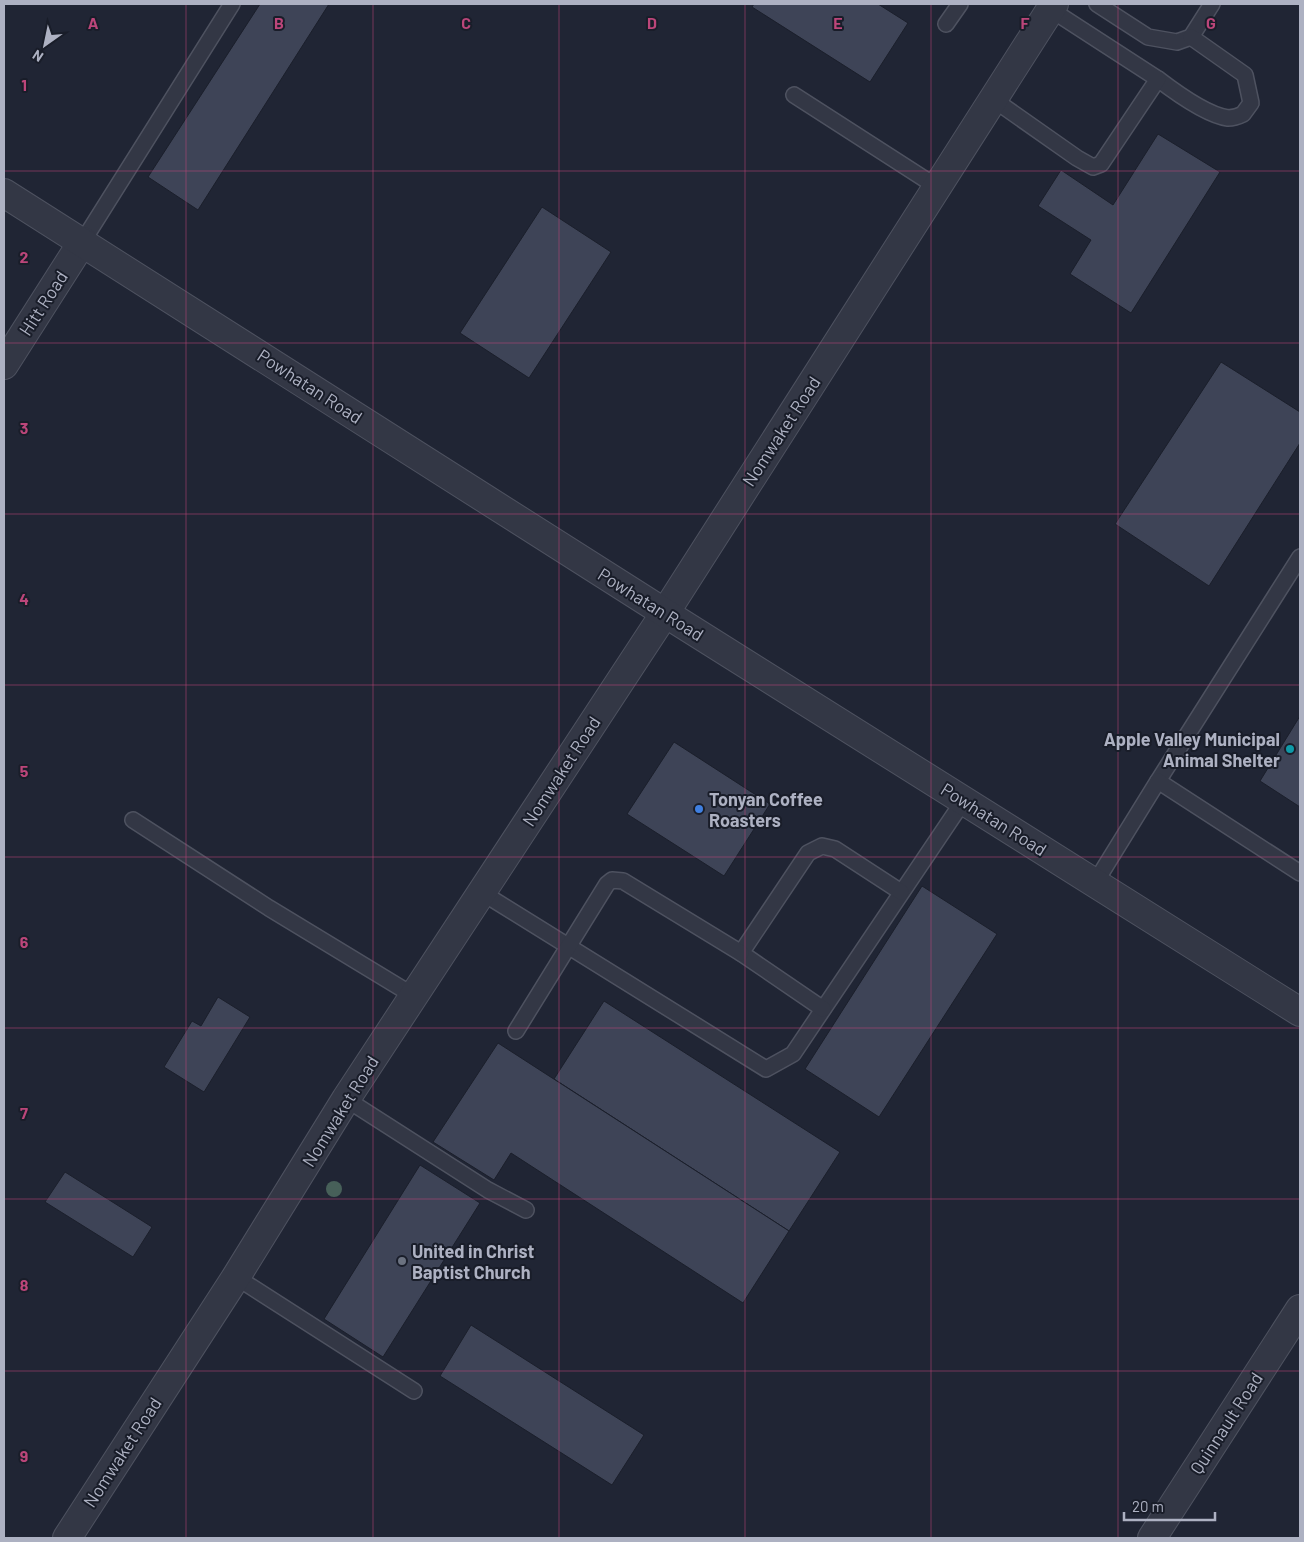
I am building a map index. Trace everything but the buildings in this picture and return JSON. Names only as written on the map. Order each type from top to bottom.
[{"type":"street","name":"Nomwaket Road","points":[[67,1538],[236,1276],[346,1099],[665,613],[1052,7]]},
{"type":"street","name":"Powhatan Road","points":[[4,192],[665,613],[1300,1012]]},
{"type":"street","name":"Hitt Road","points":[[4,365],[83,242]]},
{"type":"street","name":"Quinnault Road","points":[[1152,1538],[1300,1309]]},
{"type":"lane","points":[[83,242],[232,4]]},
{"type":"lane","points":[[946,24],[960,4]]},
{"type":"lane","points":[[1097,4],[1148,37],[1177,42],[1191,37],[1212,4]]},
{"type":"lane","points":[[1052,7],[1185,98],[1212,113],[1229,118],[1243,114],[1251,103],[1245,75],[1191,37]]},
{"type":"lane","points":[[993,99],[1077,158],[1093,167],[1101,164],[1158,79]]},
{"type":"lane","points":[[794,95],[937,187]]},
{"type":"lane","points":[[1095,883],[1300,557]]},
{"type":"lane","points":[[1158,781],[1300,873]]},
{"type":"lane","points":[[481,892],[766,1069],[793,1054],[964,800]]},
{"type":"lane","points":[[133,820],[269,908],[414,996]]},
{"type":"lane","points":[[741,953],[808,853],[815,848],[822,846],[835,849],[901,892]]},
{"type":"lane","points":[[516,1031],[607,884],[612,880],[623,881],[741,953],[823,1009]]},
{"type":"lane","points":[[346,1099],[488,1190],[526,1210]]},
{"type":"lane","points":[[236,1276],[414,1391]]},
{"type":"place","name":"Apple Valley Municipal Animal Shelter","points":[[1290,749]]},
{"type":"place","name":"Tonyan Coffee Roasters","points":[[699,809]]},
{"type":"place","name":"United in Christ Baptist Church","points":[[402,1261]]}]
